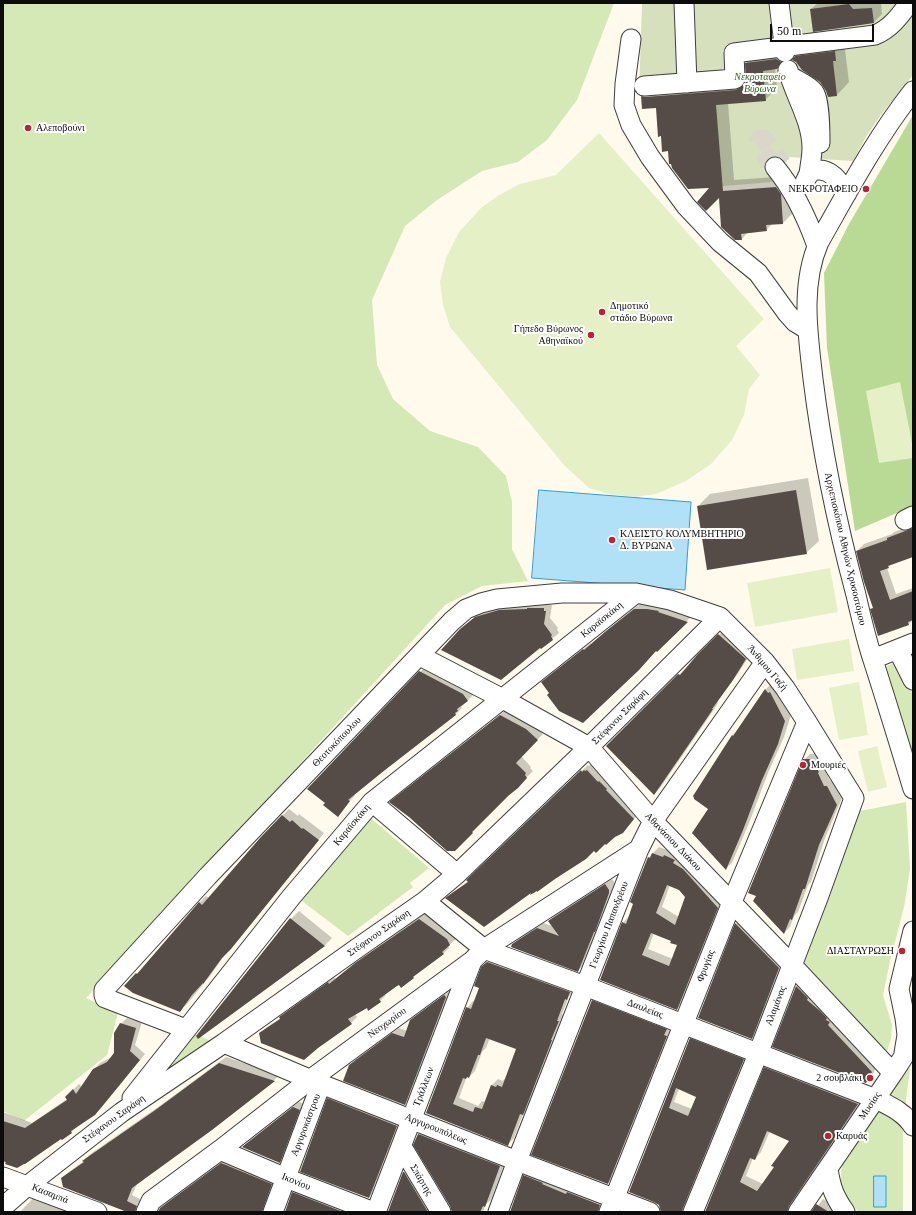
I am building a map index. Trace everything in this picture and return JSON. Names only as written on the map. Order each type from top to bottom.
[{"type":"street","points":[[684,3],[687,82]]},
{"type":"street","points":[[779,3],[787,61],[810,134],[817,171]]},
{"type":"street","points":[[644,86],[735,79],[734,54],[787,61],[882,32],[897,19],[909,3]]},
{"type":"street","points":[[631,39],[625,84],[624,105],[631,125],[650,157],[691,211],[720,242],[758,273],[787,313],[795,322],[808,330]]},
{"type":"street","name":"Αρχιεπισκόπου Αθηνών Χρυσοστόμου","points":[[913,91],[885,130],[862,167],[821,240],[814,255],[811,268],[807,302],[808,330],[816,406],[826,470],[843,548],[872,659],[913,789]]},
{"type":"street","points":[[778,166],[794,180],[803,194],[821,240],[811,228],[778,166]]},
{"type":"street","points":[[803,194],[806,178],[817,171],[835,168],[862,167]]},
{"type":"street","points":[[817,171],[829,172],[837,179],[847,193]]},
{"type":"street","name":"Θεοτοκόπουλου","points":[[186,1029],[105,998],[104,990],[208,876],[452,621],[466,609],[497,599],[562,593],[636,593]]},
{"type":"street","name":"Άνθιμου Γαζή","points":[[636,593],[670,600],[720,617],[765,662],[785,688],[854,798]]},
{"type":"street","name":"Καραϊσκάκη","points":[[122,1112],[292,896],[372,802],[636,593]]},
{"type":"street","name":"Στέφανου Σαράφη","points":[[3,1207],[27,1186],[122,1112],[224,1043],[425,901],[457,874],[589,747],[720,617]]},
{"type":"street","points":[[872,659],[905,647],[913,680]]},
{"type":"street","name":"Αθανάσιου Διάκου","points":[[420,656],[503,699],[589,747],[653,821],[732,902],[893,1073]]},
{"type":"street","name":"Γεωργίου Παπανδρέου","points":[[498,1212],[639,849],[653,821],[765,662]]},
{"type":"street","name":"Φρυγίας","points":[[612,1205],[732,902],[807,722]]},
{"type":"street","name":"Αλαμάνας","points":[[693,1212],[758,1054],[854,798]]},
{"type":"street","points":[[372,802],[457,874]]},
{"type":"street","name":"Νεοχωρίου","points":[[146,1212],[151,1201],[316,1081],[478,955],[639,849]]},
{"type":"street","name":"Δαυλείας","points":[[425,901],[478,955],[586,986],[876,1099],[898,1110],[908,1118],[913,1126]]},
{"type":"street","points":[[904,1056],[907,1035],[899,989],[909,953],[913,931]]},
{"type":"street","points":[[909,953],[913,1000]]},
{"type":"street","name":"Τράλλεων","points":[[375,1212],[478,955]]},
{"type":"street","name":"Μυσίας","points":[[798,1212],[876,1099],[904,1056],[913,1038]]},
{"type":"street","name":"Αργυρουπόλεως","points":[[224,1043],[517,1161],[612,1205],[650,1212]]},
{"type":"street","name":"Αργυροκάστρου","points":[[273,1212],[286,1178],[316,1081]]},
{"type":"street","name":"Σπάρτης","points":[[402,1147],[441,1212]]},
{"type":"street","name":"Ικονίου","points":[[220,1150],[286,1178],[375,1212]]},
{"type":"street","points":[[828,1168],[831,1185],[836,1198],[845,1212]]},
{"type":"street","name":"Κασαμπά","points":[[3,1176],[97,1212]]},
{"type":"green space","points":[[3,3],[614,3],[577,100],[547,140],[518,162],[482,171],[437,200],[405,226],[372,300],[377,365],[393,399],[430,431],[478,447],[506,476],[512,502],[512,549],[528,581],[482,586],[445,605],[86,998],[118,1013],[107,1055],[24,1121],[3,1111]]},
{"type":"green space","name":"Νεκροταφείο Βύρωνα","points":[[642,3],[913,3],[913,75],[883,112],[867,135],[853,161],[787,157],[787,162],[770,165],[772,182],[688,189],[680,92],[639,95]]},
{"type":"green space","points":[[913,115],[913,506],[855,531],[827,348],[824,273],[849,224]]},
{"type":"green space","name":"Δημοτικό στάδιο Βύρωνα","points":[[599,133],[764,319],[736,346],[760,375],[749,389],[744,415],[732,440],[711,464],[686,481],[656,494],[636,497],[608,494],[589,488],[564,465],[450,327],[443,305],[440,282],[446,258],[459,232],[481,208],[499,195],[520,184],[556,175]]},
{"type":"green space","points":[[900,382],[913,448],[913,458],[879,463],[866,391]]},
{"type":"green space","points":[[830,568],[838,612],[755,627],[747,583]]},
{"type":"green space","points":[[849,639],[854,671],[797,680],[792,649]]},
{"type":"green space","points":[[896,662],[913,695],[913,756],[885,667]]},
{"type":"green space","points":[[859,682],[868,735],[839,740],[829,688]]},
{"type":"green space","points":[[877,746],[887,787],[868,792],[858,751]]},
{"type":"green space","points":[[906,802],[910,869],[904,907],[883,995],[892,1025],[891,1038],[887,1052],[800,958],[860,811]]},
{"type":"green space","points":[[366,814],[429,868],[410,883],[413,887],[348,936],[298,898]]},
{"type":"green space","points":[[190,1032],[214,1042],[160,1082],[154,1076]]},
{"type":"green space","points":[[905,1067],[910,1069],[905,1107],[886,1098]]},
{"type":"green space","points":[[880,1109],[900,1123],[903,1130],[903,1212],[858,1212],[840,1189],[842,1163]]},
{"type":"water","name":"ΚΛΕΙΣΤΟ ΚΟΛΥΜΒΗΤΗΡΙΟ Δ. ΒΥΡΩΝΑ","points":[[539,490],[691,502],[685,590],[532,578]]},
{"type":"water","points":[[874,1176],[886,1176],[886,1207],[874,1207]]},
{"type":"building","points":[[849,4],[853,9],[872,8],[874,23],[813,32],[810,9]]},
{"type":"building","points":[[835,51],[836,61],[833,61],[837,96],[828,97],[820,82],[802,70],[796,62],[792,60],[795,56]]},
{"type":"building","points":[[776,59],[781,62],[777,69],[763,71],[766,101],[716,105],[723,191],[776,187],[781,194],[783,224],[766,225],[767,231],[741,234],[742,240],[735,240],[721,227],[719,198],[706,211],[697,202],[709,188],[688,189],[672,168],[671,164],[669,164],[668,151],[662,152],[661,136],[658,137],[656,108],[642,109],[641,96],[645,97],[736,90],[746,84],[745,63]]},
{"type":"building","points":[[796,490],[807,554],[707,570],[697,506]]},
{"type":"building","points":[[913,528],[913,557],[888,566],[889,568],[880,571],[890,600],[913,591],[913,620],[908,622],[909,625],[878,636],[870,609],[873,608],[856,551],[887,540],[887,538]]},
{"type":"building","points":[[544,608],[544,611],[546,611],[544,624],[552,635],[553,640],[541,649],[540,648],[501,680],[441,650],[460,629],[475,617],[499,610]]},
{"type":"building","points":[[634,609],[659,611],[658,612],[688,622],[657,652],[656,651],[639,670],[583,723],[559,711],[547,695],[549,693],[541,682],[583,649],[584,650]]},
{"type":"building","points":[[718,634],[746,659],[654,795],[606,746],[678,674],[680,675]]},
{"type":"building","points":[[419,671],[463,694],[468,701],[457,709],[458,711],[455,713],[456,715],[348,800],[350,801],[338,817],[323,805],[325,803],[307,789]]},
{"type":"building","points":[[765,689],[768,693],[770,692],[785,721],[778,744],[726,870],[692,833],[708,809],[694,799],[693,796],[732,735],[733,736]]},
{"type":"building","points":[[500,715],[526,729],[538,740],[516,763],[526,773],[525,775],[527,778],[472,832],[473,833],[455,851],[447,851],[409,817],[389,802]]},
{"type":"building","points":[[803,759],[811,759],[819,772],[818,773],[824,786],[827,786],[837,805],[819,845],[805,889],[803,889],[792,920],[790,919],[784,934],[753,901],[756,896],[748,893]]},
{"type":"building","points":[[581,770],[582,772],[587,770],[598,782],[599,781],[634,819],[623,833],[615,837],[606,845],[605,844],[596,853],[594,851],[586,859],[537,892],[530,895],[531,893],[484,927],[445,898],[468,882],[466,880]]},
{"type":"building","points":[[282,815],[290,822],[292,820],[302,829],[303,828],[319,840],[231,949],[222,958],[203,984],[192,995],[180,1012],[133,993],[124,986],[136,973],[137,974],[199,902],[202,905]]},
{"type":"building","points":[[652,853],[663,857],[664,855],[675,860],[673,863],[683,869],[718,908],[677,1010],[600,980],[622,922],[626,924],[633,904],[630,902],[648,857],[650,858]],"holes":[[[667,885],[679,890],[685,897],[675,925],[656,913]],[[651,933],[677,945],[669,966],[642,955]]]},
{"type":"building","points":[[605,884],[609,890],[609,893],[595,932],[578,972],[511,947],[512,944],[537,928],[559,936],[548,921]]},
{"type":"building","points":[[290,918],[325,946],[198,1039],[196,1036]]},
{"type":"building","points":[[419,919],[447,939],[450,945],[442,952],[444,954],[413,977],[414,978],[401,988],[399,985],[397,986],[379,999],[381,1002],[368,1011],[367,1008],[348,1019],[352,1024],[304,1060],[261,1043],[259,1033],[280,1019],[279,1017],[328,982],[329,984],[355,963]]},
{"type":"building","points":[[735,923],[779,968],[752,1039],[698,1018]]},
{"type":"building","points":[[487,962],[570,992],[567,1000],[565,999],[557,1021],[559,1021],[523,1115],[520,1114],[508,1146],[426,1113],[466,1007],[471,1009],[479,988],[474,986],[481,967]],"holes":[[[486,1038],[516,1049],[502,1087],[491,1085],[482,1109],[475,1107],[473,1112],[453,1104],[463,1078],[469,1078]]]},
{"type":"building","points":[[796,986],[808,998],[807,1000],[827,1018],[826,1020],[830,1022],[828,1025],[872,1072],[866,1083],[772,1047]]},
{"type":"building","points":[[444,995],[446,997],[405,1105],[343,1081],[349,1065],[392,1033],[404,1037],[410,1020]]},
{"type":"building","points":[[592,1000],[667,1029],[664,1035],[667,1036],[608,1184],[531,1155]]},
{"type":"building","points":[[120,1023],[136,1028],[130,1051],[140,1060],[118,1087],[95,1115],[71,1131],[72,1133],[62,1140],[61,1139],[17,1168],[5,1164],[6,1162],[3,1161],[3,1121],[25,1128],[67,1100],[65,1097],[73,1089],[76,1094],[93,1069],[107,1062],[114,1053],[114,1033]]},
{"type":"building","points":[[690,1038],[744,1059],[682,1212],[661,1212],[659,1205],[629,1192]],"holes":[[[676,1088],[696,1097],[688,1116],[669,1108]]]},
{"type":"building","points":[[219,1063],[275,1081],[212,1130],[132,1188],[127,1201],[137,1206],[135,1212],[127,1212],[63,1187],[61,1178],[84,1162],[82,1161],[154,1111]]},
{"type":"building","points":[[764,1067],[858,1104],[789,1206],[787,1212],[705,1212]],"holes":[[[767,1131],[789,1141],[771,1166],[774,1167],[757,1191],[740,1182],[750,1158],[755,1160]]]},
{"type":"building","points":[[327,1098],[397,1126],[369,1198],[300,1172]]},
{"type":"building","points":[[293,1107],[300,1110],[280,1163],[242,1147]]},
{"type":"building","points":[[418,1134],[500,1166],[485,1207],[483,1206],[480,1212],[452,1212],[450,1206],[413,1145]]},
{"type":"building","points":[[221,1163],[272,1184],[262,1212],[158,1212],[160,1208]]},
{"type":"building","points":[[404,1172],[428,1212],[388,1212]]},
{"type":"building","points":[[523,1175],[566,1194],[567,1192],[600,1205],[598,1212],[510,1212]]},
{"type":"building","points":[[292,1192],[343,1212],[285,1212]]},
{"type":"building","points":[[816,1204],[829,1212],[811,1212]]},
{"type":"tunnel","points":[[775,167],[757,145],[760,139],[764,139],[782,164]]},
{"type":"place","name":"Αλεποβούνι","points":[[28,128]]},
{"type":"place","name":"ΝΕΚΡΟΤΑΦΕΙΟ","points":[[866,189]]},
{"type":"place","name":"Δημοτικό στάδιο Βύρωνα","points":[[602,312]]},
{"type":"place","name":"Γήπεδο Βύρωνος Αθηναϊκού","points":[[591,335]]},
{"type":"place","name":"ΚΛΕΙΣΤΟ ΚΟΛΥΜΒΗΤΗΡΙΟ Δ. ΒΥΡΩΝΑ","points":[[612,540]]},
{"type":"place","name":"Μουριές","points":[[803,765]]},
{"type":"place","name":"ΔΙΑΣΤΑΥΡΩΣΗ","points":[[902,951]]},
{"type":"place","name":"2 σουβλάκι","points":[[870,1078]]},
{"type":"place","name":"Καρυάς","points":[[828,1136]]}]
